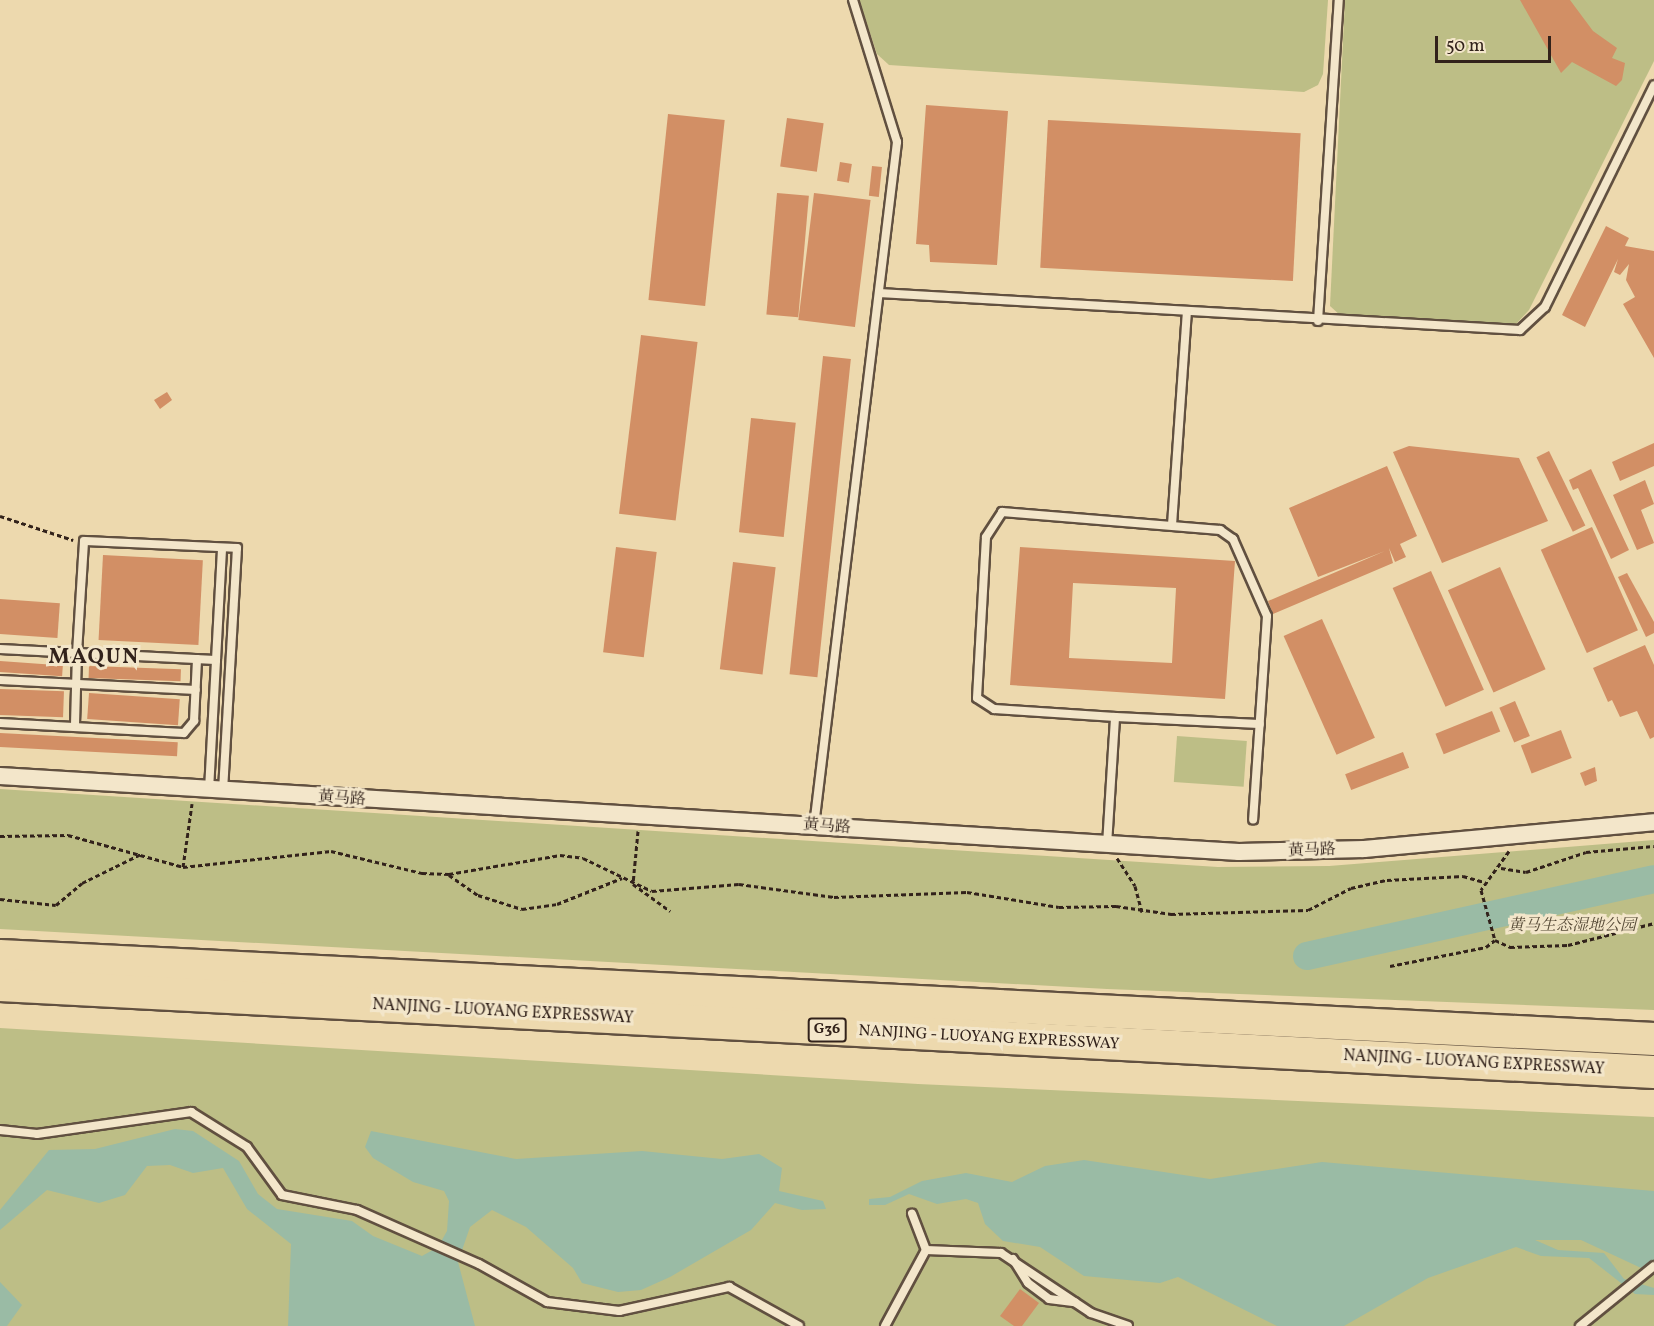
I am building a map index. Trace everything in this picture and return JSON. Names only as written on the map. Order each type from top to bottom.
[{"type":"highway","name":"NANJING - LUOYANG EXPRESSWAY","points":[[0,956],[1654,1039]]},
{"type":"highway","name":"NANJING - LUOYANG EXPRESSWAY","points":[[0,985],[1654,1072]]},
{"type":"street","name":"黄马路","points":[[0,776],[1112,845],[1292,852],[1654,822]]},
{"type":"lane","points":[[814,826],[897,142],[853,0]]},
{"type":"lane","points":[[1318,321],[1339,0]]},
{"type":"lane","points":[[879,293],[1504,333],[1528,326],[1545,307],[1654,85]]},
{"type":"lane","points":[[1172,525],[1187,313]]},
{"type":"lane","points":[[1253,820],[1260,724],[1267,616],[1233,539],[1220,530],[1008,509],[987,531],[977,698],[994,709],[1260,724]]},
{"type":"lane","points":[[75,726],[84,541],[237,548],[216,790]]},
{"type":"lane","points":[[216,790],[216,660],[222,548]]},
{"type":"lane","points":[[0,649],[216,660]]},
{"type":"lane","points":[[0,723],[184,733],[193,725],[197,659]]},
{"type":"lane","points":[[0,680],[196,690]]},
{"type":"lane","points":[[1112,845],[1115,717]]},
{"type":"lane","points":[[0,1130],[37,1134],[191,1112],[247,1147],[282,1195],[357,1210],[479,1264],[547,1302],[619,1311],[729,1287],[799,1326]]},
{"type":"lane","points":[[885,1326],[926,1250],[912,1214]]},
{"type":"lane","points":[[926,1250],[1013,1258],[1075,1302],[1128,1326]]},
{"type":"lane","points":[[1013,1258],[1028,1283],[1049,1299],[1075,1302]]},
{"type":"lane","points":[[1580,1326],[1654,1266]]},
{"type":"path","points":[[0,516],[48,535],[84,541]]},
{"type":"path","points":[[183,867],[193,801]]},
{"type":"path","points":[[633,884],[639,816]]},
{"type":"path","points":[[1509,834],[1501,868],[1484,882],[1482,899],[1489,932],[1495,940],[1510,947],[1568,945],[1654,924]]},
{"type":"path","points":[[0,837],[68,835],[183,867],[331,851],[449,874],[560,855],[583,858],[633,884],[670,911]]},
{"type":"path","points":[[1112,845],[1120,867],[1135,886],[1142,912]]},
{"type":"path","points":[[1501,868],[1526,872],[1586,852],[1654,846]]},
{"type":"path","points":[[0,899],[56,905],[82,883],[142,854]]},
{"type":"path","points":[[449,874],[478,895],[522,909],[557,904],[622,878]]},
{"type":"path","points":[[633,884],[677,893],[739,884],[834,897],[967,892],[1142,912],[1308,910],[1351,888],[1387,880],[1463,876],[1484,882]]},
{"type":"path","points":[[1390,966],[1486,947],[1495,940]]},
{"type":"green space","points":[[859,0],[1328,0],[1323,74],[1318,85],[1304,92],[889,65],[877,54]]},
{"type":"green space","points":[[1345,0],[1654,0],[1654,61],[1529,310],[1516,324],[1341,316],[1330,306]]},
{"type":"green space","points":[[1177,736],[1247,741],[1244,787],[1174,782]]},
{"type":"green space","name":"黄马生态湿地公园","points":[[0,789],[1218,867],[1329,866],[1654,840],[1654,1010],[1107,989],[0,929]]},
{"type":"green space","points":[[0,1028],[918,1084],[1654,1117],[1654,1326],[0,1326]]},
{"type":"shaded area","points":[[175,1129],[193,1131],[239,1161],[258,1194],[277,1209],[352,1221],[373,1236],[422,1256],[438,1247],[447,1231],[449,1201],[444,1191],[413,1182],[373,1158],[365,1147],[371,1131],[516,1159],[642,1151],[722,1159],[759,1154],[782,1168],[779,1191],[823,1201],[826,1209],[802,1210],[775,1203],[751,1230],[670,1277],[641,1290],[618,1292],[582,1283],[573,1268],[526,1227],[492,1210],[470,1227],[458,1262],[475,1326],[288,1326],[291,1244],[247,1209],[223,1168],[193,1173],[170,1165],[147,1166],[125,1195],[99,1203],[47,1190],[0,1230],[0,1210],[49,1150],[95,1149]]},
{"type":"shaded area","points":[[1084,1160],[1210,1179],[1322,1162],[1654,1191],[1654,1274],[1581,1240],[1535,1240],[1558,1250],[1604,1253],[1624,1279],[1654,1288],[1654,1295],[1635,1294],[1589,1258],[1541,1256],[1516,1247],[1428,1278],[1344,1326],[1277,1326],[1178,1277],[1160,1283],[1084,1276],[1040,1247],[1003,1241],[985,1224],[978,1203],[966,1199],[937,1204],[909,1194],[885,1205],[869,1205],[869,1199],[890,1197],[922,1181],[966,1173],[1012,1182],[1045,1166]]},
{"type":"shaded area","points":[[0,1282],[22,1305],[7,1326],[0,1326]]},
{"type":"building","points":[[1520,0],[1570,0],[1593,31],[1617,48],[1612,58],[1625,63],[1622,80],[1616,86],[1572,62],[1561,73]]},
{"type":"building","points":[[926,105],[1008,111],[997,265],[930,262],[929,245],[916,244]]},
{"type":"building","points":[[668,114],[725,120],[705,306],[648,300]]},
{"type":"building","points":[[787,118],[824,123],[817,172],[780,167]]},
{"type":"building","points":[[1048,120],[1301,133],[1293,281],[1040,268]]},
{"type":"building","points":[[840,162],[852,164],[849,183],[837,181]]},
{"type":"building","points":[[872,166],[882,167],[879,197],[869,196]]},
{"type":"building","points":[[777,193],[809,196],[798,317],[766,315]]},
{"type":"building","points":[[814,193],[871,200],[855,327],[798,320]]},
{"type":"building","points":[[1606,226],[1629,238],[1625,246],[1654,251],[1654,358],[1623,304],[1635,297],[1626,280],[1629,264],[1620,275],[1614,272],[1618,259],[1585,327],[1562,315]]},
{"type":"building","points":[[641,335],[698,342],[676,521],[619,514]]},
{"type":"building","points":[[823,356],[851,359],[817,677],[790,674]]},
{"type":"building","points":[[167,392],[172,400],[160,409],[154,400]]},
{"type":"building","points":[[751,418],[796,423],[784,537],[739,532]]},
{"type":"building","points":[[1654,443],[1654,466],[1620,481],[1612,462]]},
{"type":"building","points":[[1409,446],[1519,458],[1548,521],[1442,563],[1393,452]]},
{"type":"building","points":[[1549,451],[1585,526],[1573,532],[1536,457]]},
{"type":"building","points":[[1387,466],[1417,536],[1400,544],[1406,557],[1395,562],[1389,548],[1393,563],[1273,614],[1268,601],[1385,551],[1318,577],[1289,508]]},
{"type":"building","points":[[1591,469],[1629,550],[1611,559],[1578,488],[1573,490],[1569,480]]},
{"type":"building","points":[[1645,480],[1654,504],[1641,510],[1654,543],[1637,550],[1613,495]]},
{"type":"building","points":[[1592,527],[1638,630],[1587,653],[1541,550]]},
{"type":"building","points":[[616,547],[657,552],[644,657],[603,652]]},
{"type":"building","points":[[1020,547],[1235,561],[1225,699],[1010,685]],"holes":[[[1073,583],[1176,588],[1172,663],[1069,658]]]},
{"type":"building","points":[[103,555],[203,560],[198,645],[99,640]]},
{"type":"building","points":[[733,562],[776,567],[763,674],[720,669]]},
{"type":"building","points":[[1500,567],[1546,669],[1493,693],[1448,590]]},
{"type":"building","points":[[1431,571],[1484,690],[1446,707],[1393,588]]},
{"type":"building","points":[[1627,573],[1654,622],[1654,633],[1646,637],[1618,577]]},
{"type":"building","points":[[0,599],[60,603],[57,638],[0,634]]},
{"type":"building","points":[[1322,619],[1375,738],[1337,755],[1284,636]]},
{"type":"building","points":[[1645,645],[1654,665],[1654,737],[1650,739],[1637,711],[1620,717],[1612,700],[1608,702],[1593,668]]},
{"type":"building","points":[[0,661],[63,665],[62,676],[0,672]]},
{"type":"building","points":[[89,666],[181,669],[181,681],[89,678]]},
{"type":"building","points":[[0,689],[64,691],[63,717],[0,715]]},
{"type":"building","points":[[89,693],[180,699],[178,725],[87,719]]},
{"type":"building","points":[[1515,701],[1530,736],[1514,743],[1499,708]]},
{"type":"building","points":[[1492,711],[1500,731],[1444,754],[1435,734]]},
{"type":"building","points":[[1561,730],[1572,758],[1532,773],[1521,745]]},
{"type":"building","points":[[0,733],[178,742],[177,756],[0,747]]},
{"type":"building","points":[[1403,752],[1409,768],[1351,790],[1345,774]]},
{"type":"building","points":[[1595,767],[1597,781],[1585,786],[1580,773]]},
{"type":"building","points":[[1020,1289],[1039,1303],[1022,1326],[1014,1326],[1000,1316]]},
{"type":"waterway","points":[[1307,956],[1654,879]]},
{"type":"district","name":"MAQUN","points":[[94,658]]}]
